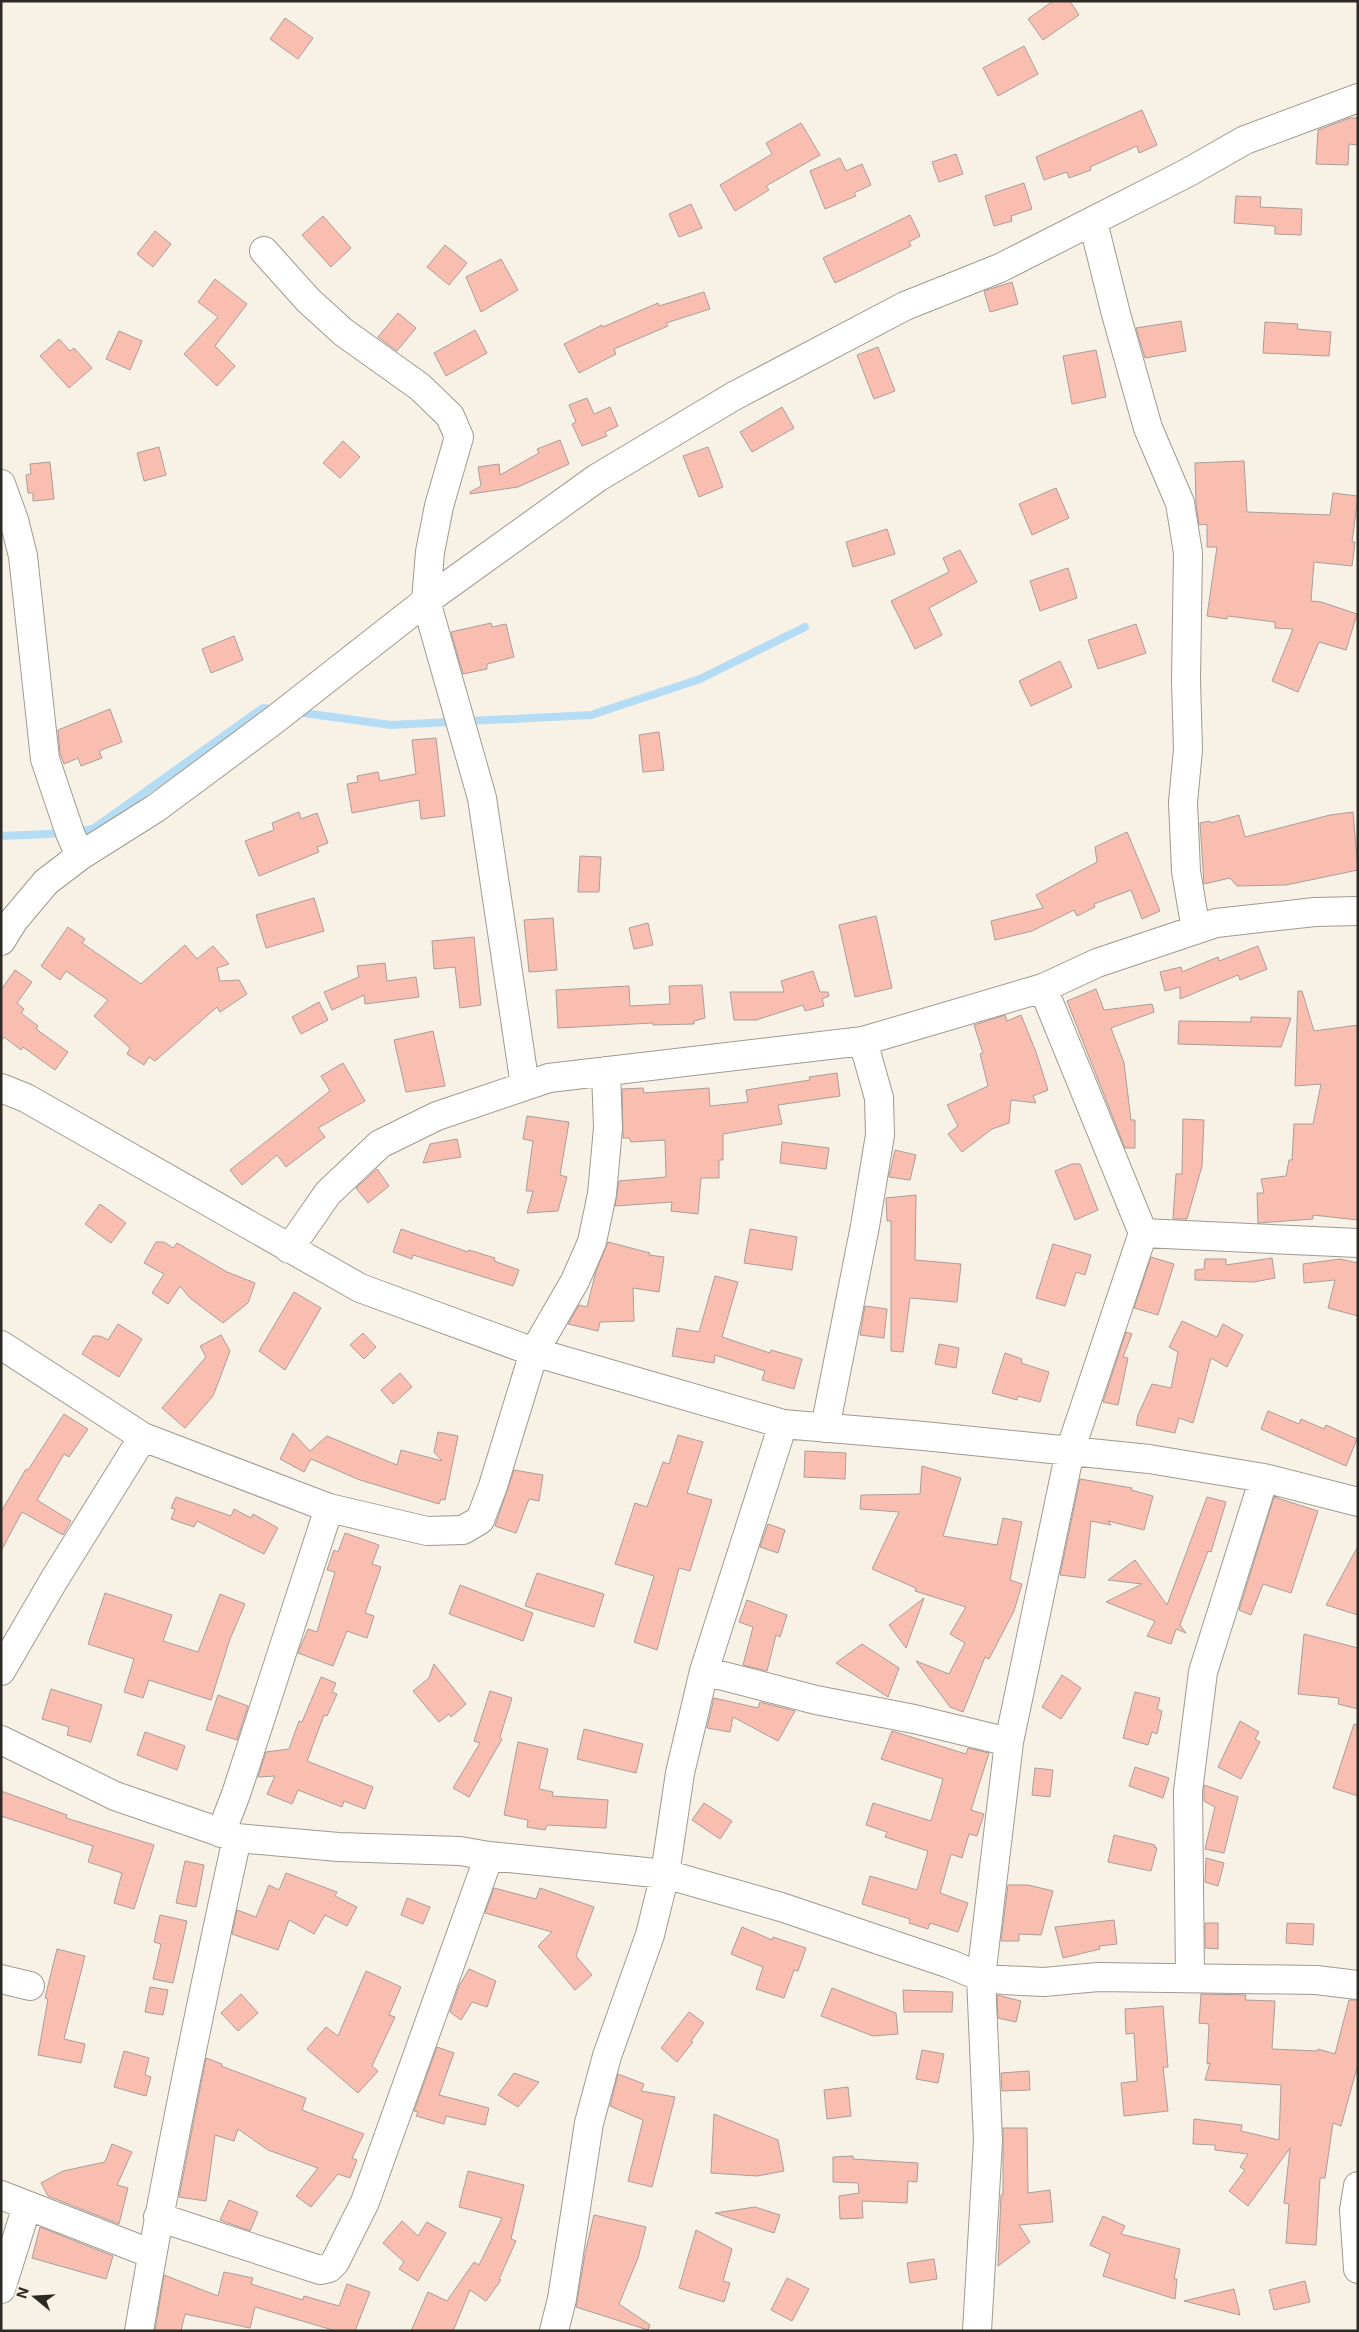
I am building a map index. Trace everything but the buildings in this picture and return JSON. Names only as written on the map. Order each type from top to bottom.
[{"type":"street","points":[[1,941],[14,920],[46,882],[80,856],[156,808],[273,721],[426,601],[597,478],[734,396],[905,306],[1000,268],[1187,173],[1245,140],[1358,98]]},
{"type":"street","points":[[1093,222],[1116,314],[1148,428],[1180,503],[1188,553],[1186,680],[1188,750],[1183,802],[1186,871],[1196,930]]},
{"type":"street","points":[[264,251],[308,300],[344,332],[420,387],[450,416],[459,437],[439,506],[430,552],[426,601],[482,798],[525,1086]]},
{"type":"street","points":[[1,484],[24,556],[45,759],[70,833],[80,856]]},
{"type":"street","points":[[289,1249],[328,1193],[380,1144],[437,1116],[549,1078],[863,1041],[1043,988],[1097,963],[1216,924],[1315,912],[1358,911]]},
{"type":"street","points":[[977,2331],[988,2140],[980,1976],[1009,1742],[1070,1450],[1143,1233],[1043,988]]},
{"type":"street","points":[[825,1428],[863,1236],[880,1136],[879,1098],[863,1041]]},
{"type":"street","points":[[1,1345],[143,1436],[329,1508],[427,1531],[463,1530],[480,1520],[493,1486],[534,1352],[575,1280],[592,1242],[602,1194],[608,1128],[606,1071]]},
{"type":"street","points":[[1,1088],[26,1098],[360,1288],[534,1352],[783,1424],[1149,1459],[1264,1478],[1358,1502]]},
{"type":"street","points":[[1143,1233],[1358,1243]]},
{"type":"street","points":[[554,2331],[562,2300],[589,2123],[607,2056],[650,1935],[665,1874],[680,1773],[704,1671],[783,1424]]},
{"type":"street","points":[[1,1671],[54,1580],[143,1436]]},
{"type":"street","points":[[1190,1977],[1188,1791],[1203,1672],[1264,1478]]},
{"type":"street","points":[[139,2331],[158,2217],[200,2008],[236,1794],[329,1508]]},
{"type":"street","points":[[704,1671],[816,1700],[914,1719],[1009,1742]]},
{"type":"street","points":[[1,1740],[115,1796],[229,1835],[338,1847],[460,1851],[489,1856],[665,1874],[781,1907],[950,1964],[980,1976],[1003,1980],[1044,1982],[1098,1977],[1190,1977],[1316,1980],[1358,1985]]},
{"type":"street","points":[[158,2217],[320,2270],[329,2268],[335,2262],[365,2202],[489,1856]]},
{"type":"street","points":[[1,1979],[30,1986]]},
{"type":"street","points":[[1358,2186],[1354,2210],[1358,2269]]},
{"type":"street","points":[[1,2195],[152,2254]]},
{"type":"street","points":[[1,2289],[27,2206]]},
{"type":"waterway","points":[[296,712],[391,725],[591,715],[700,679],[805,627]]},
{"type":"waterway","points":[[1,836],[70,833],[93,829],[263,708],[277,710]]}]
